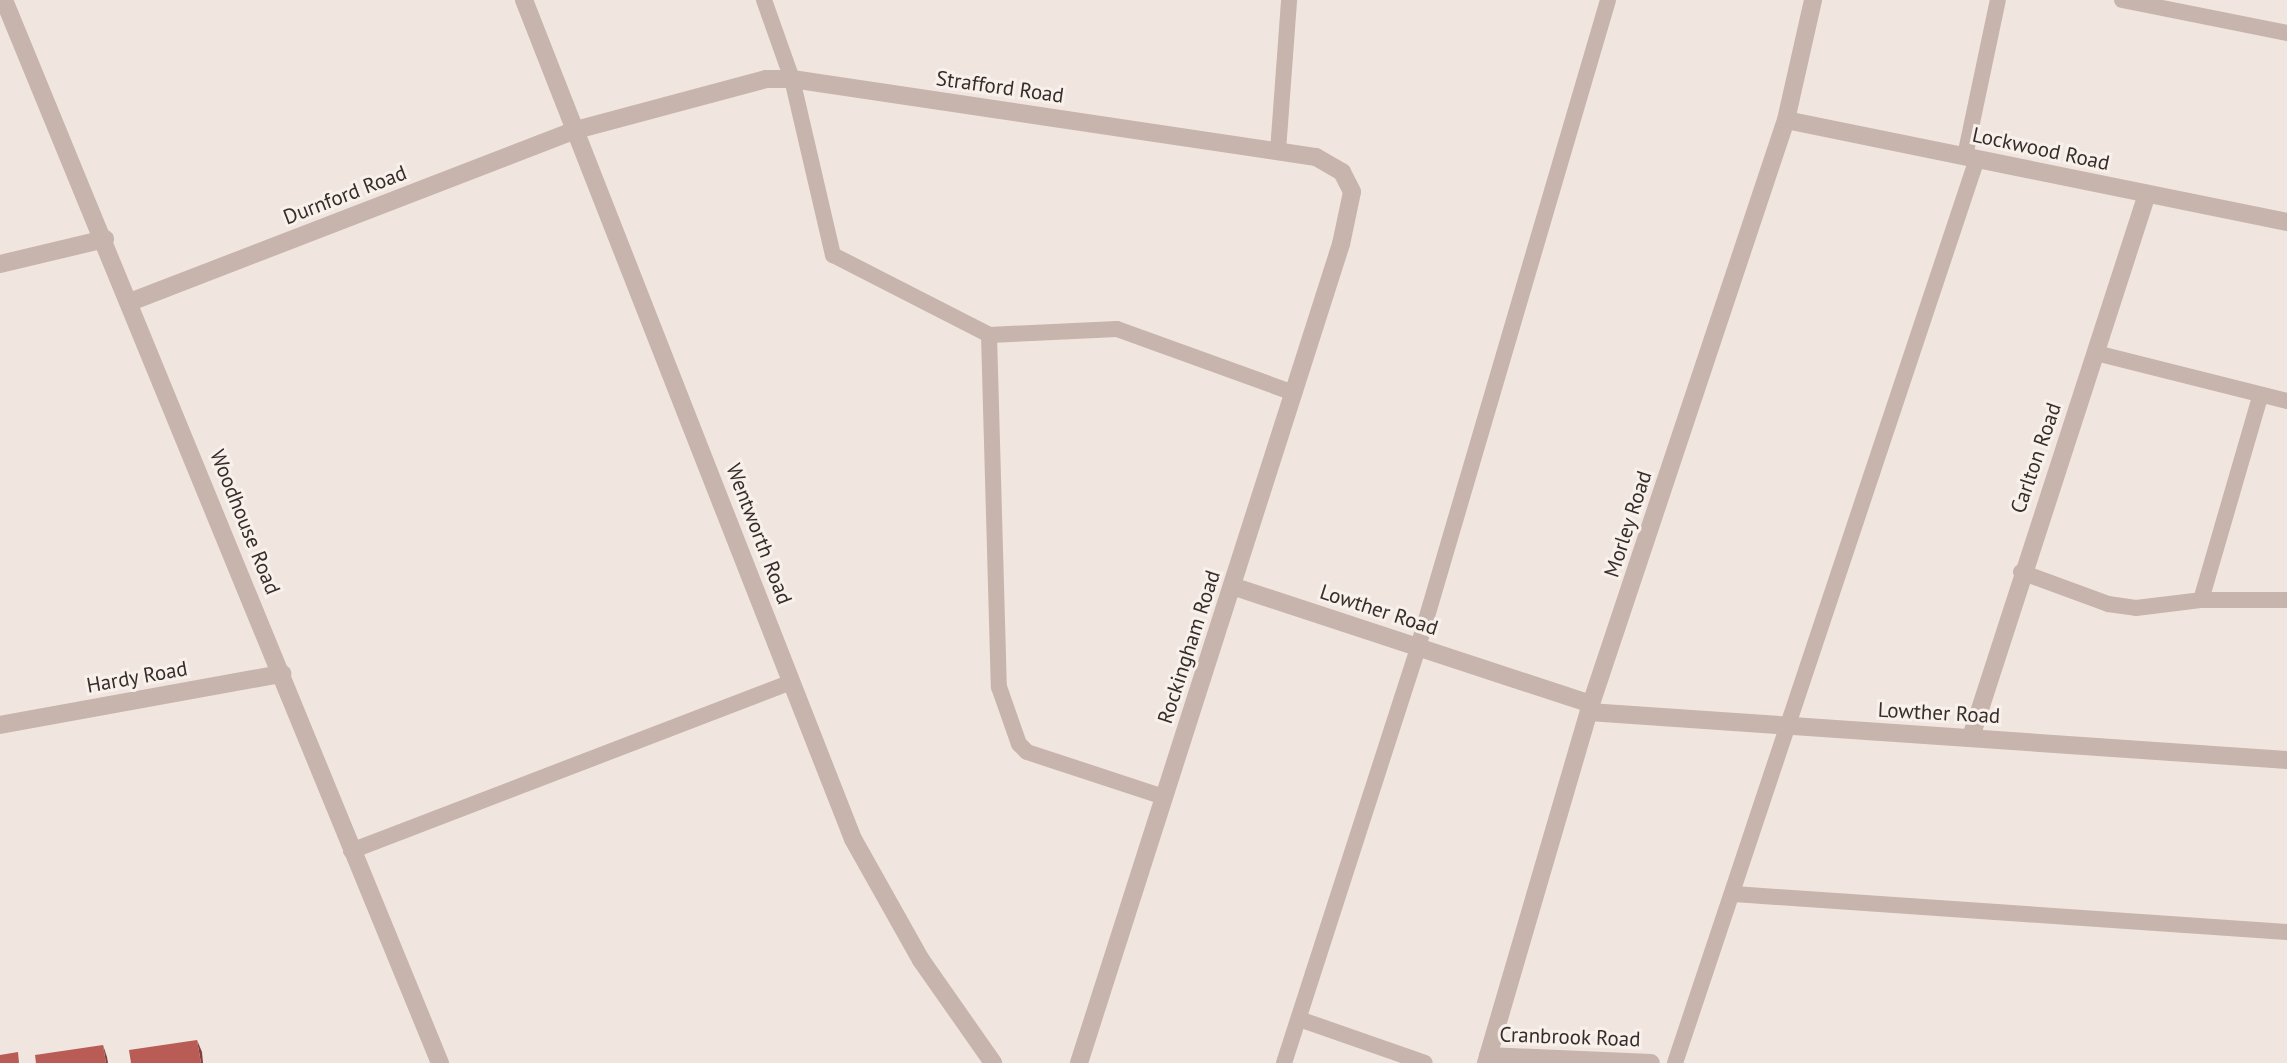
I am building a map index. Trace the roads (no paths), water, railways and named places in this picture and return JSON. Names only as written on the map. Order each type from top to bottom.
[{"type":"street","name":"Woodhouse Road","points":[[4,0],[105,239],[351,851],[440,1063]]},
{"type":"street","name":"Wentworth Road","points":[[524,0],[853,839],[921,960],[993,1063]]},
{"type":"street","name":"Morley Road","points":[[1487,1059],[1590,708],[1786,120],[1813,0]]},
{"type":"street","name":"Strafford Road","points":[[576,130],[766,79],[792,79],[1278,151],[1316,157],[1342,173],[1352,192],[1341,244]]},
{"type":"street","name":"Lockwood Road","points":[[1786,120],[2287,222]]},
{"type":"street","name":"Durnford Road","points":[[130,302],[576,130]]},
{"type":"street","name":"Carlton Road","points":[[1970,737],[2021,572],[2147,194]]},
{"type":"street","points":[[0,264],[105,239]]},
{"type":"street","name":"Rockingham Road","points":[[1079,1063],[1341,244]]},
{"type":"street","name":"Lowther Road","points":[[1233,586],[1418,647],[1590,708],[1787,729],[1970,737],[2287,760]]},
{"type":"street","name":"Hardy Road","points":[[0,725],[282,674]]},
{"type":"street","name":"Cranbrook Road","points":[[1487,1059],[1651,1063]]},
{"type":"lane","points":[[764,0],[792,79],[833,255],[989,335],[1117,329],[1294,393]]},
{"type":"lane","points":[[1278,151],[1289,0]]},
{"type":"lane","points":[[1284,1063],[1418,647],[1608,0]]},
{"type":"lane","points":[[1675,1063],[1734,894],[1971,158],[1998,0]]},
{"type":"lane","points":[[2122,0],[2287,33]]},
{"type":"lane","points":[[989,335],[999,687],[1020,744],[1027,752],[1164,797]]},
{"type":"lane","points":[[2096,353],[2260,397],[2287,401]]},
{"type":"lane","points":[[2201,600],[2260,397]]},
{"type":"lane","points":[[2021,572],[2108,604],[2137,608],[2201,600],[2287,600]]},
{"type":"lane","points":[[351,851],[792,682]]},
{"type":"lane","points":[[1734,894],[2287,932]]},
{"type":"lane","points":[[1298,1019],[1424,1063]]}]
